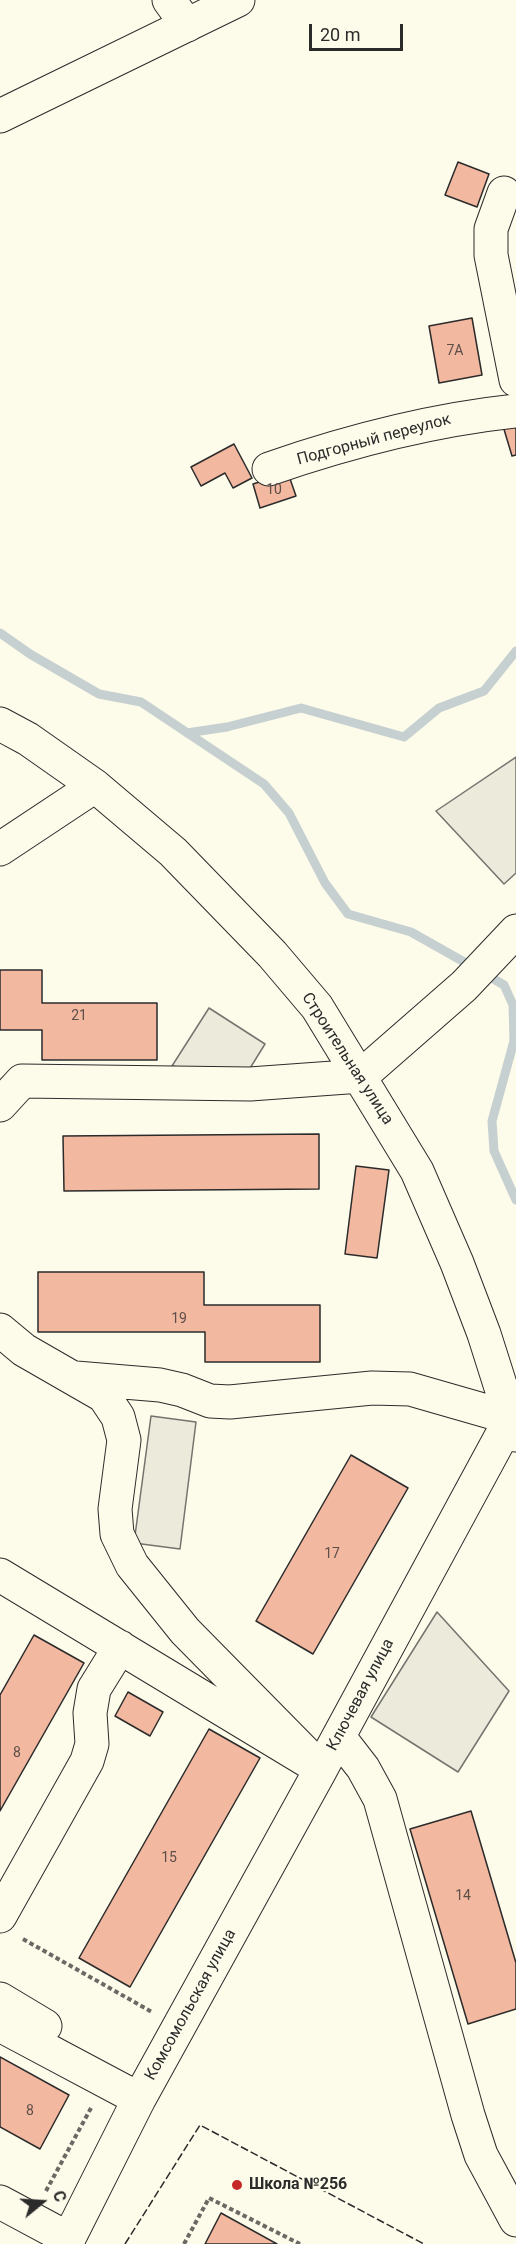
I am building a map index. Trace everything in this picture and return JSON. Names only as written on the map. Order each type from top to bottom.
[{"type":"main road","points":[[0,116],[177,8],[238,0]]},
{"type":"main road","points":[[504,193],[491,229],[491,255],[516,380]]},
{"type":"main road","name":"Подгорный переулок","points":[[269,469],[332,448],[420,425],[516,411]]},
{"type":"main road","name":"Строительная улица","points":[[0,724],[28,739],[95,786],[173,852],[272,954],[317,1007],[417,1171],[457,1263],[484,1334],[514,1427]]},
{"type":"main road","points":[[0,849],[95,786]]},
{"type":"main road","points":[[0,1105],[11,1078],[250,1084],[361,1076],[464,986],[516,931]]},
{"type":"main road","points":[[0,1330],[24,1350],[104,1396],[118,1417],[124,1440],[115,1509],[117,1534],[132,1565],[185,1631],[321,1769]]},
{"type":"main road","points":[[76,1378],[160,1385],[182,1390],[210,1401],[230,1402],[372,1388],[410,1389],[514,1427]]},
{"type":"main road","name":"Ключевая улица","points":[[0,1575],[321,1769],[514,1427]]},
{"type":"main road","points":[[10,1927],[87,1761],[92,1744],[90,1713],[94,1689],[120,1647]]},
{"type":"main road","points":[[339,1737],[363,1768],[380,1799],[471,2125],[481,2155],[516,2220]]},
{"type":"main road","name":"Комсомольская улица","points":[[67,2242],[139,2099],[321,1769]]},
{"type":"main road","points":[[0,2000],[54,2031]]},
{"type":"main road","points":[[0,2025],[139,2099]]},
{"type":"main road","points":[[0,2202],[67,2242]]},
{"type":"path","points":[[10,1927],[179,2027]]},
{"type":"path","points":[[44,2195],[105,2081]]},
{"type":"path","points":[[184,2244],[209,2198],[300,2244]]},
{"type":"shaded area","points":[[516,757],[516,873],[504,884],[436,811]]},
{"type":"shaded area","points":[[209,1008],[265,1044],[244,1078],[172,1066]]},
{"type":"shaded area","points":[[151,1416],[196,1422],[180,1549],[134,1543]]},
{"type":"shaded area","points":[[437,1612],[509,1691],[458,1772],[371,1717]]},
{"type":"building","points":[[458,162],[489,174],[477,207],[445,195]]},
{"type":"building","points":[[472,318],[482,375],[439,383],[429,326]]},
{"type":"building","points":[[516,422],[516,455],[512,456],[503,426]]},
{"type":"building","points":[[234,444],[252,478],[233,488],[225,473],[201,486],[191,467]]},
{"type":"building","points":[[288,473],[296,496],[260,508],[253,484]]},
{"type":"building","points":[[0,970],[42,970],[42,1003],[157,1003],[157,1060],[42,1060],[42,1030],[0,1030]]},
{"type":"building","points":[[319,1134],[319,1189],[64,1191],[63,1136]]},
{"type":"building","points":[[356,1166],[389,1170],[377,1258],[345,1254]]},
{"type":"building","points":[[38,1272],[204,1272],[204,1305],[320,1305],[320,1362],[205,1362],[205,1332],[38,1332]]},
{"type":"building","points":[[351,1455],[408,1488],[313,1654],[256,1621]]},
{"type":"building","points":[[34,1635],[84,1663],[0,1811],[0,1695]]},
{"type":"building","points":[[128,1692],[163,1712],[150,1736],[115,1716]]},
{"type":"building","points":[[209,1729],[260,1758],[130,1987],[79,1958]]},
{"type":"building","points":[[471,1811],[516,1963],[516,2009],[468,2024],[410,1829]]},
{"type":"building","points":[[0,2057],[69,2095],[40,2149],[0,2127]]},
{"type":"building","points":[[221,2213],[277,2244],[205,2244]]},
{"type":"waterway","points":[[0,633],[30,654],[99,694],[141,702],[264,784],[289,813],[325,883],[348,914],[411,932],[473,967]]},
{"type":"waterway","points":[[187,733],[227,727],[301,708],[404,737],[439,708],[484,691],[516,651]]},
{"type":"waterway","points":[[485,974],[504,985],[513,1005],[514,1041],[492,1121],[494,1151],[516,1200]]},
{"type":"fence","points":[[125,2244],[200,2125],[424,2244]]},
{"type":"place","name":"Школа №256","points":[[237,2185]]}]
